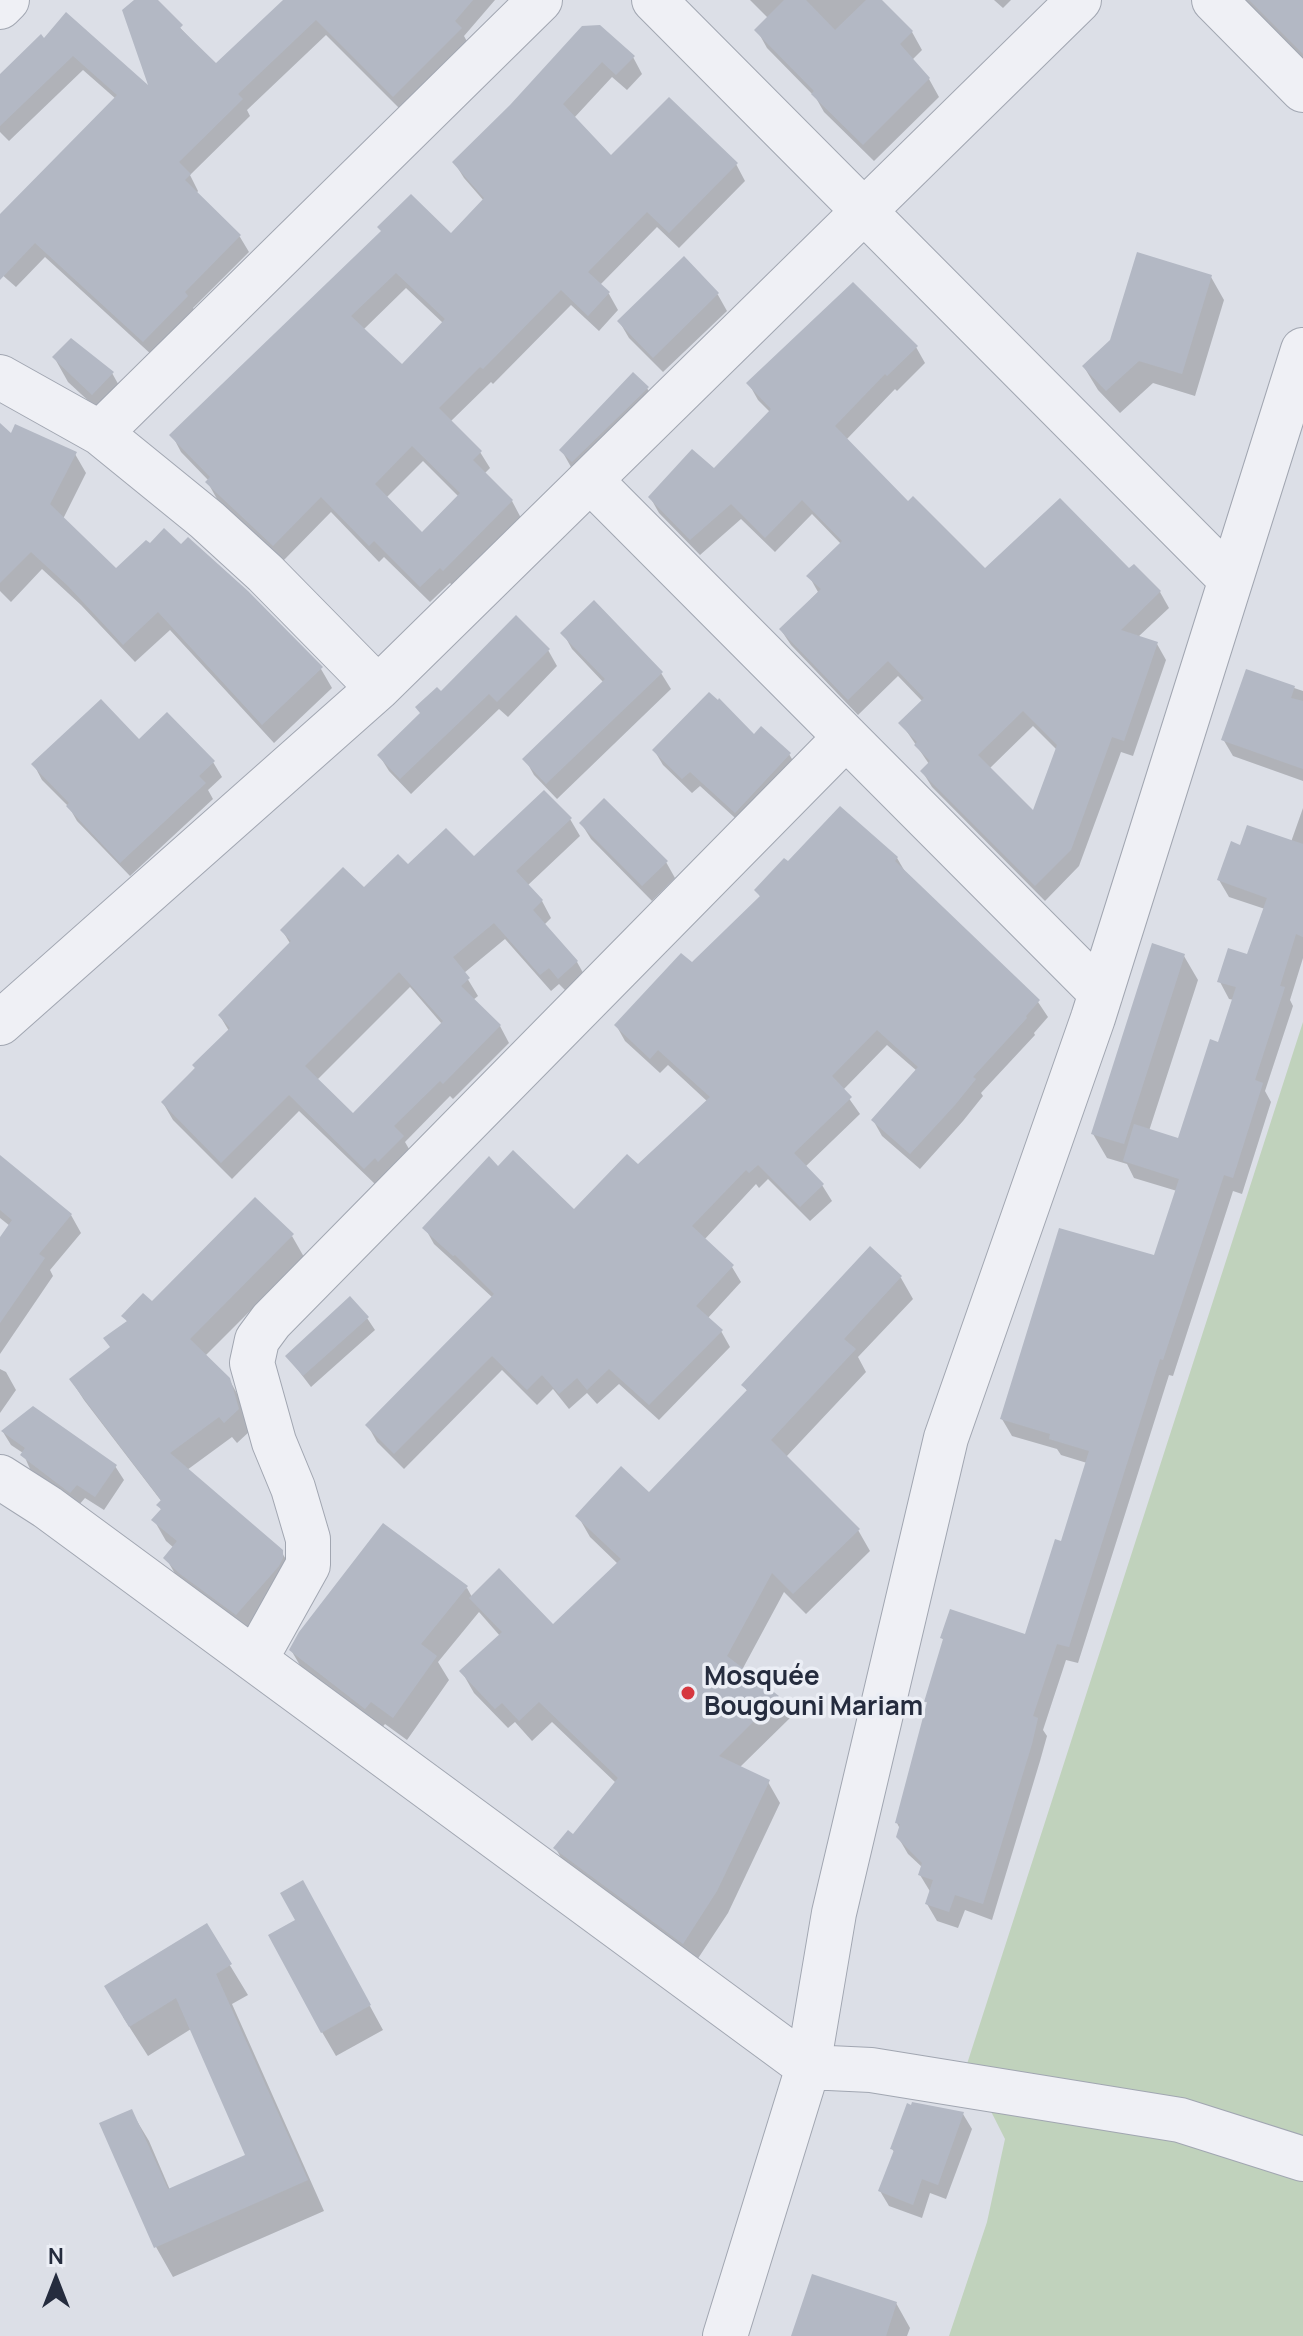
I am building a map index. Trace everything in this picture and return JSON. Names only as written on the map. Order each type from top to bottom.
[{"type":"street","points":[[0,7],[7,0]]},
{"type":"street","points":[[100,433],[540,0]]},
{"type":"street","points":[[654,0],[1229,578]]},
{"type":"street","points":[[0,1023],[378,688],[1079,0]]},
{"type":"street","points":[[1214,0],[1303,90]]},
{"type":"street","points":[[725,2336],[808,2067],[834,1913],[946,1438],[1101,993],[1303,350]]},
{"type":"street","points":[[0,377],[100,433],[207,520],[265,573],[378,688]]},
{"type":"street","points":[[590,480],[1101,993]]},
{"type":"street","points":[[255,1660],[308,1565],[308,1539],[293,1488],[274,1442],[252,1363],[257,1340],[271,1321],[846,737]]},
{"type":"street","points":[[0,1477],[47,1507],[808,2067],[871,2070],[1180,2120],[1303,2159]]},
{"type":"green space","points":[[1303,1022],[1303,2336],[949,2336],[987,2222],[1005,2139],[967,2064]]},
{"type":"building","points":[[134,0],[158,0],[183,25],[180,28],[216,63],[283,0],[473,0],[455,21],[462,28],[393,97],[316,20],[238,94],[243,99],[179,162],[191,174],[185,180],[241,235],[185,292],[188,296],[143,342],[35,243],[0,280],[0,214],[117,95],[73,56],[0,126],[0,74],[41,34],[44,38],[66,12],[148,85],[122,10]]},
{"type":"building","points":[[784,0],[806,0],[835,30],[866,0],[882,0],[913,31],[900,44],[930,78],[863,145],[811,94],[814,91],[754,30]]},
{"type":"building","points":[[1249,0],[1303,0],[1303,54]]},
{"type":"building","points":[[600,25],[635,56],[616,75],[602,62],[563,104],[611,155],[669,97],[738,163],[669,233],[647,212],[588,272],[610,292],[588,316],[561,290],[483,369],[480,367],[439,408],[482,451],[473,460],[513,500],[443,571],[440,568],[420,587],[374,541],[369,546],[321,497],[273,546],[205,482],[210,477],[169,435],[381,231],[377,227],[411,194],[451,233],[484,198],[452,162],[510,105],[582,26]],"holes":[[[396,273],[445,319],[402,364],[351,316]],[[412,446],[460,493],[422,532],[375,484]]]},
{"type":"building","points":[[1137,252],[1212,275],[1182,374],[1139,361],[1106,391],[1082,366],[1110,340]]},
{"type":"building","points":[[684,256],[719,293],[653,358],[617,321]]},
{"type":"building","points":[[853,282],[918,346],[887,376],[885,374],[835,426],[908,501],[913,496],[985,568],[1060,498],[1129,568],[1134,564],[1161,591],[1121,630],[1158,642],[1124,741],[1112,737],[1071,850],[1035,886],[920,771],[930,761],[898,723],[924,698],[888,661],[848,700],[779,629],[821,589],[806,576],[842,541],[802,500],[765,538],[731,504],[690,540],[648,497],[692,449],[714,468],[771,409],[746,383]],"holes":[[[1023,711],[1057,745],[1033,810],[978,755]]]},
{"type":"building","points":[[71,338],[114,372],[92,395],[52,357]]},
{"type":"building","points":[[633,372],[649,387],[572,462],[559,450]]},
{"type":"building","points":[[0,423],[11,433],[15,424],[77,452],[50,504],[116,568],[146,540],[150,543],[164,528],[181,544],[188,537],[248,591],[323,667],[262,725],[158,612],[123,645],[31,552],[0,583]]},
{"type":"building","points":[[594,600],[663,672],[546,784],[522,759],[605,679],[560,633]]},
{"type":"building","points":[[516,615],[550,649],[497,702],[489,694],[400,779],[377,755],[420,713],[415,707],[437,687],[441,691]]},
{"type":"building","points":[[1246,669],[1295,686],[1291,698],[1303,701],[1303,769],[1221,740]]},
{"type":"building","points":[[709,692],[719,698],[754,734],[761,726],[791,753],[735,813],[690,772],[682,779],[652,750]]},
{"type":"building","points":[[101,699],[139,739],[167,712],[215,761],[199,776],[206,783],[120,863],[31,764]]},
{"type":"building","points":[[544,790],[572,818],[516,871],[543,900],[533,910],[578,961],[558,979],[549,968],[540,975],[494,923],[453,957],[470,978],[461,986],[501,1025],[443,1084],[440,1081],[394,1126],[404,1136],[378,1162],[375,1158],[364,1169],[289,1095],[221,1163],[161,1102],[195,1068],[192,1065],[230,1028],[218,1015],[291,941],[280,930],[343,867],[364,887],[398,854],[408,864],[446,828],[474,856]],"holes":[[[399,972],[443,1021],[353,1113],[305,1066]]]},
{"type":"building","points":[[604,798],[668,861],[642,886],[579,823]]},
{"type":"building","points":[[840,806],[898,857],[895,861],[1040,1000],[973,1077],[976,1079],[955,1105],[910,1154],[871,1120],[918,1067],[877,1030],[832,1076],[852,1097],[794,1153],[824,1184],[800,1207],[758,1165],[749,1173],[746,1170],[692,1226],[734,1265],[696,1306],[723,1330],[649,1405],[609,1369],[587,1390],[577,1378],[559,1394],[542,1375],[527,1390],[492,1356],[394,1454],[365,1425],[494,1294],[422,1228],[489,1156],[498,1166],[513,1150],[574,1209],[627,1154],[638,1164],[710,1097],[658,1050],[650,1059],[614,1025],[681,953],[692,962],[760,896],[754,890],[784,858],[788,861]]},
{"type":"building","points":[[1247,825],[1303,844],[1303,937],[1296,934],[1280,986],[1285,987],[1255,1080],[1263,1083],[1233,1178],[1224,1175],[1163,1360],[1160,1359],[1069,1647],[1057,1644],[1033,1716],[1038,1718],[1032,1744],[983,1904],[955,1895],[949,1912],[925,1904],[933,1880],[918,1875],[922,1863],[896,1837],[900,1824],[895,1823],[927,1702],[924,1702],[943,1639],[940,1638],[950,1609],[1025,1634],[1055,1539],[1061,1541],[1089,1451],[1049,1439],[1050,1434],[1000,1419],[1059,1228],[1154,1255],[1179,1179],[1123,1161],[1134,1124],[1178,1138],[1210,1039],[1218,1042],[1236,987],[1217,982],[1228,948],[1247,954],[1267,898],[1217,880],[1231,841],[1240,845]]},
{"type":"building","points":[[1152,943],[1185,954],[1124,1144],[1091,1134]]},
{"type":"building","points":[[0,1155],[72,1214],[39,1254],[45,1258],[0,1323],[0,1237],[12,1220],[0,1210]]},
{"type":"building","points":[[255,1197],[294,1234],[190,1339],[230,1378],[239,1409],[224,1423],[219,1417],[170,1453],[283,1550],[279,1566],[236,1615],[163,1558],[177,1541],[151,1520],[161,1509],[156,1505],[161,1500],[69,1379],[110,1347],[103,1338],[127,1321],[121,1316],[143,1293],[152,1301]]},
{"type":"building","points":[[870,1246],[902,1276],[844,1339],[856,1349],[771,1440],[860,1529],[793,1594],[772,1573],[727,1656],[779,1696],[719,1756],[770,1780],[717,1891],[683,1944],[553,1848],[568,1830],[573,1834],[618,1778],[539,1702],[519,1721],[502,1703],[495,1709],[459,1671],[502,1632],[469,1598],[499,1568],[553,1624],[621,1559],[575,1516],[621,1466],[649,1492],[747,1390],[741,1385]]},
{"type":"building","points":[[350,1296],[369,1317],[303,1376],[285,1356]]},
{"type":"building","points":[[33,1406],[117,1465],[95,1497],[77,1485],[70,1493],[20,1455],[25,1448],[1,1431]]},
{"type":"building","points":[[383,1523],[468,1586],[421,1644],[437,1656],[393,1718],[371,1702],[365,1709],[289,1650],[299,1632]]},
{"type":"building","points":[[303,1880],[371,2005],[321,2033],[268,1935],[295,1920],[280,1893]]},
{"type":"building","points":[[207,1923],[232,1964],[216,1974],[308,2180],[154,2248],[99,2123],[132,2109],[168,2189],[245,2155],[176,1998],[129,2027],[104,1986]]},
{"type":"building","points":[[912,2102],[964,2112],[938,2185],[922,2179],[913,2205],[878,2191],[907,2103],[911,2105]]},
{"type":"building","points":[[812,2274],[897,2302],[886,2336],[791,2336]]},
{"type":"place","name":"Mosquée Bougouni Mariam","points":[[688,1693]]}]
